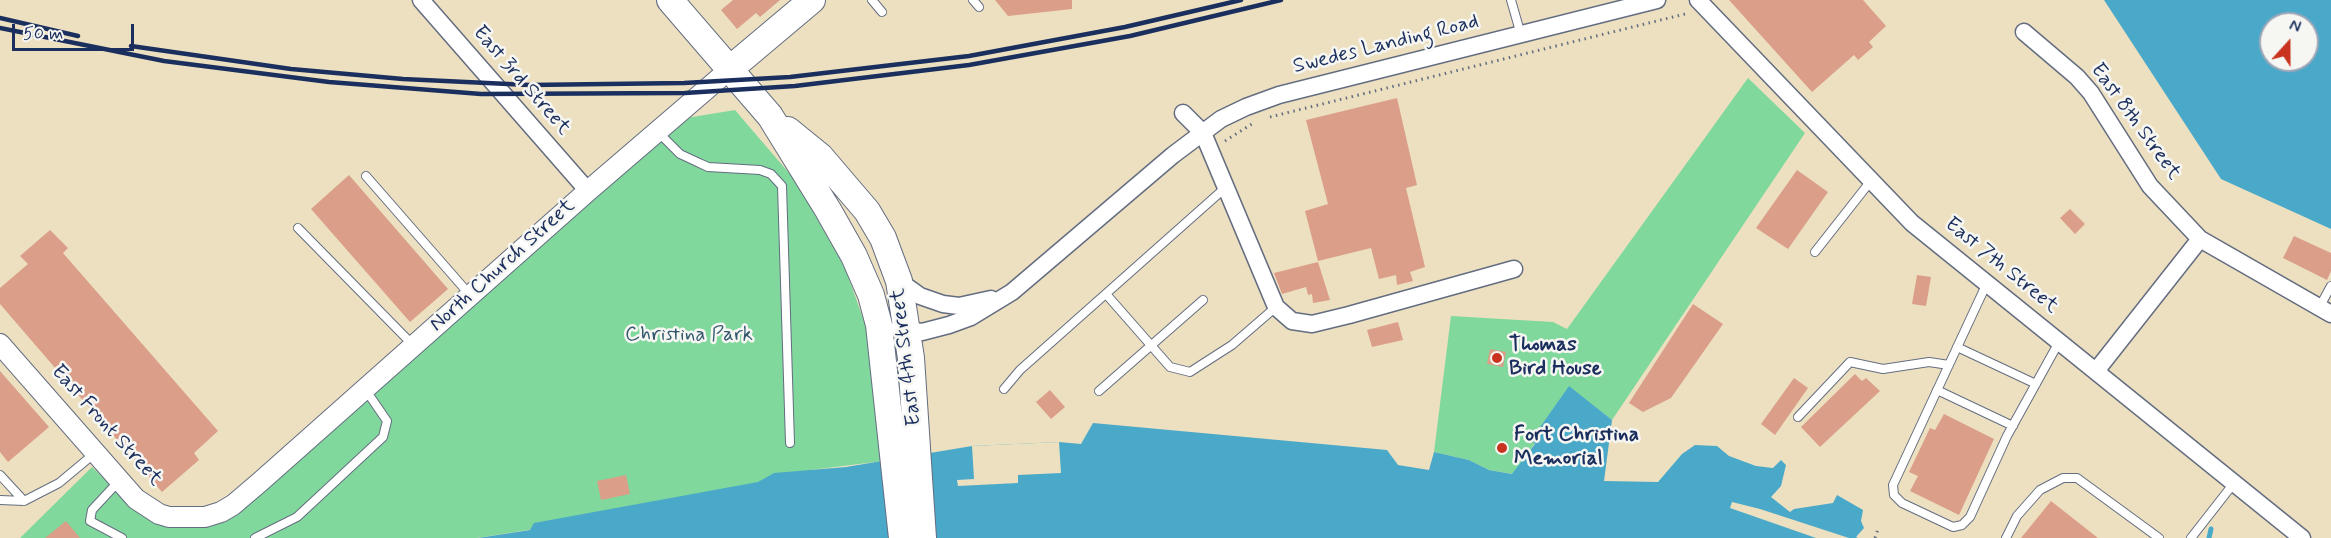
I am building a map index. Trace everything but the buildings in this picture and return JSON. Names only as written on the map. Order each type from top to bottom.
[{"type":"main road","name":"East 4th Street","points":[[670,0],[770,116],[854,256],[871,295],[879,325],[902,538]]},
{"type":"main road","name":"North Church Street","points":[[730,69],[812,0]]},
{"type":"main road","name":"East 4th Street","points":[[770,116],[819,156],[867,211],[883,238],[899,281],[911,358],[923,538]]},
{"type":"street","name":"East 3rd Street","points":[[421,0],[588,191]]},
{"type":"street","name":"Swedes Landing Road","points":[[879,325],[922,332],[971,317],[1012,292],[1173,155],[1203,133],[1246,107],[1279,96],[1658,0]]},
{"type":"street","name":"East 7th Street","points":[[1694,6],[1912,223],[2302,538]]},
{"type":"street","name":"East 8th Street","points":[[2024,32],[2091,93],[2150,186],[2200,238],[2245,262],[2325,311]]},
{"type":"street","name":"North Church Street","points":[[189,519],[205,517],[233,505],[588,191],[730,69]]},
{"type":"street","points":[[1183,113],[1203,133],[1276,307],[1292,321],[1312,324],[1514,269]]},
{"type":"street","points":[[2096,371],[2200,238]]},
{"type":"street","name":"Swedes Landing Road","points":[[899,281],[920,296],[959,306],[1012,292]]},
{"type":"street","name":"East Front Street","points":[[0,344],[136,499],[159,514],[189,519]]},
{"type":"lane","points":[[872,0],[882,12]]},
{"type":"lane","points":[[1511,0],[1521,35]]},
{"type":"lane","points":[[658,132],[680,154],[695,161],[708,166],[760,170],[771,174],[782,186],[790,443]]},
{"type":"lane","points":[[366,176],[470,295]]},
{"type":"lane","points":[[1815,252],[1870,182]]},
{"type":"lane","points":[[1004,389],[1225,188]]},
{"type":"lane","points":[[298,228],[384,319],[400,330],[414,345]]},
{"type":"lane","points":[[1987,283],[1893,485],[1894,495],[1902,503],[1953,527],[1962,525],[1970,518],[2013,426],[2059,342]]},
{"type":"lane","points":[[2325,311],[2331,286]]},
{"type":"lane","points":[[1106,294],[1170,367],[1190,372],[1232,345],[1276,307]]},
{"type":"lane","points":[[1099,391],[1203,300]]},
{"type":"lane","points":[[1957,347],[2036,384]]},
{"type":"lane","points":[[1798,417],[1850,362],[1883,369],[1929,362],[1949,365]]},
{"type":"lane","points":[[255,538],[297,517],[383,437],[387,421],[383,411],[365,389]]},
{"type":"lane","points":[[1937,390],[2013,426]]},
{"type":"lane","points":[[0,500],[24,501],[59,483],[96,453]]},
{"type":"lane","points":[[0,475],[24,501]]},
{"type":"lane","points":[[2006,538],[2017,516],[2040,490],[2063,478],[2077,478],[2159,538]]},
{"type":"lane","points":[[120,481],[92,510],[90,521],[122,538]]},
{"type":"lane","points":[[2191,538],[2234,483]]},
{"type":"path","points":[[1225,141],[1260,120],[1694,6]]},
{"type":"path","points":[[1875,538],[1878,529]]},
{"type":"green space","points":[[1748,78],[1805,133],[1612,420],[1569,387],[1531,440],[1535,443],[1513,474],[1489,470],[1469,460],[1434,452],[1451,316],[1553,322],[1567,329]]},
{"type":"green space","name":"Christina Park","points":[[735,110],[795,180],[846,270],[875,353],[883,461],[811,470],[756,494],[477,538],[20,538],[92,467],[141,514],[173,526],[206,527],[242,508],[686,118]]},
{"type":"water","points":[[2104,0],[2331,0],[2331,229],[2221,179]]},
{"type":"water","points":[[1569,386],[1612,420],[1604,481],[1658,482],[1682,454],[1695,445],[1717,446],[1729,456],[1756,466],[1773,468],[1781,460],[1786,465],[1781,486],[1771,497],[1790,512],[1794,509],[1833,503],[1837,495],[1863,510],[1861,521],[1864,528],[1856,537],[1858,538],[478,538],[530,530],[534,523],[758,482],[774,473],[846,467],[972,446],[1059,442],[1081,444],[1093,423],[1387,450],[1398,465],[1429,470],[1434,452],[1469,460],[1489,470],[1512,474],[1535,444],[1531,440]]},
{"type":"pier","points":[[1059,442],[1061,473],[1018,475],[1018,483],[958,486],[957,480],[974,479],[972,446]]},
{"type":"pier","points":[[1732,502],[1849,538],[1816,538],[1730,508]]},
{"type":"waterway","points":[[2209,538],[2211,529]]},
{"type":"railway","points":[[131,46],[291,69],[403,79],[529,85],[684,83],[790,77],[969,56],[1125,27],[1241,0]]},
{"type":"railway","points":[[0,28],[164,61],[329,82],[481,94],[685,93],[795,86],[969,65],[1130,36],[1281,0]]},
{"type":"railway","points":[[0,18],[78,36]]},
{"type":"place","name":"Thomas Bird House","points":[[1497,358]]},
{"type":"place","name":"Fort Christina Memorial","points":[[1502,448]]}]
